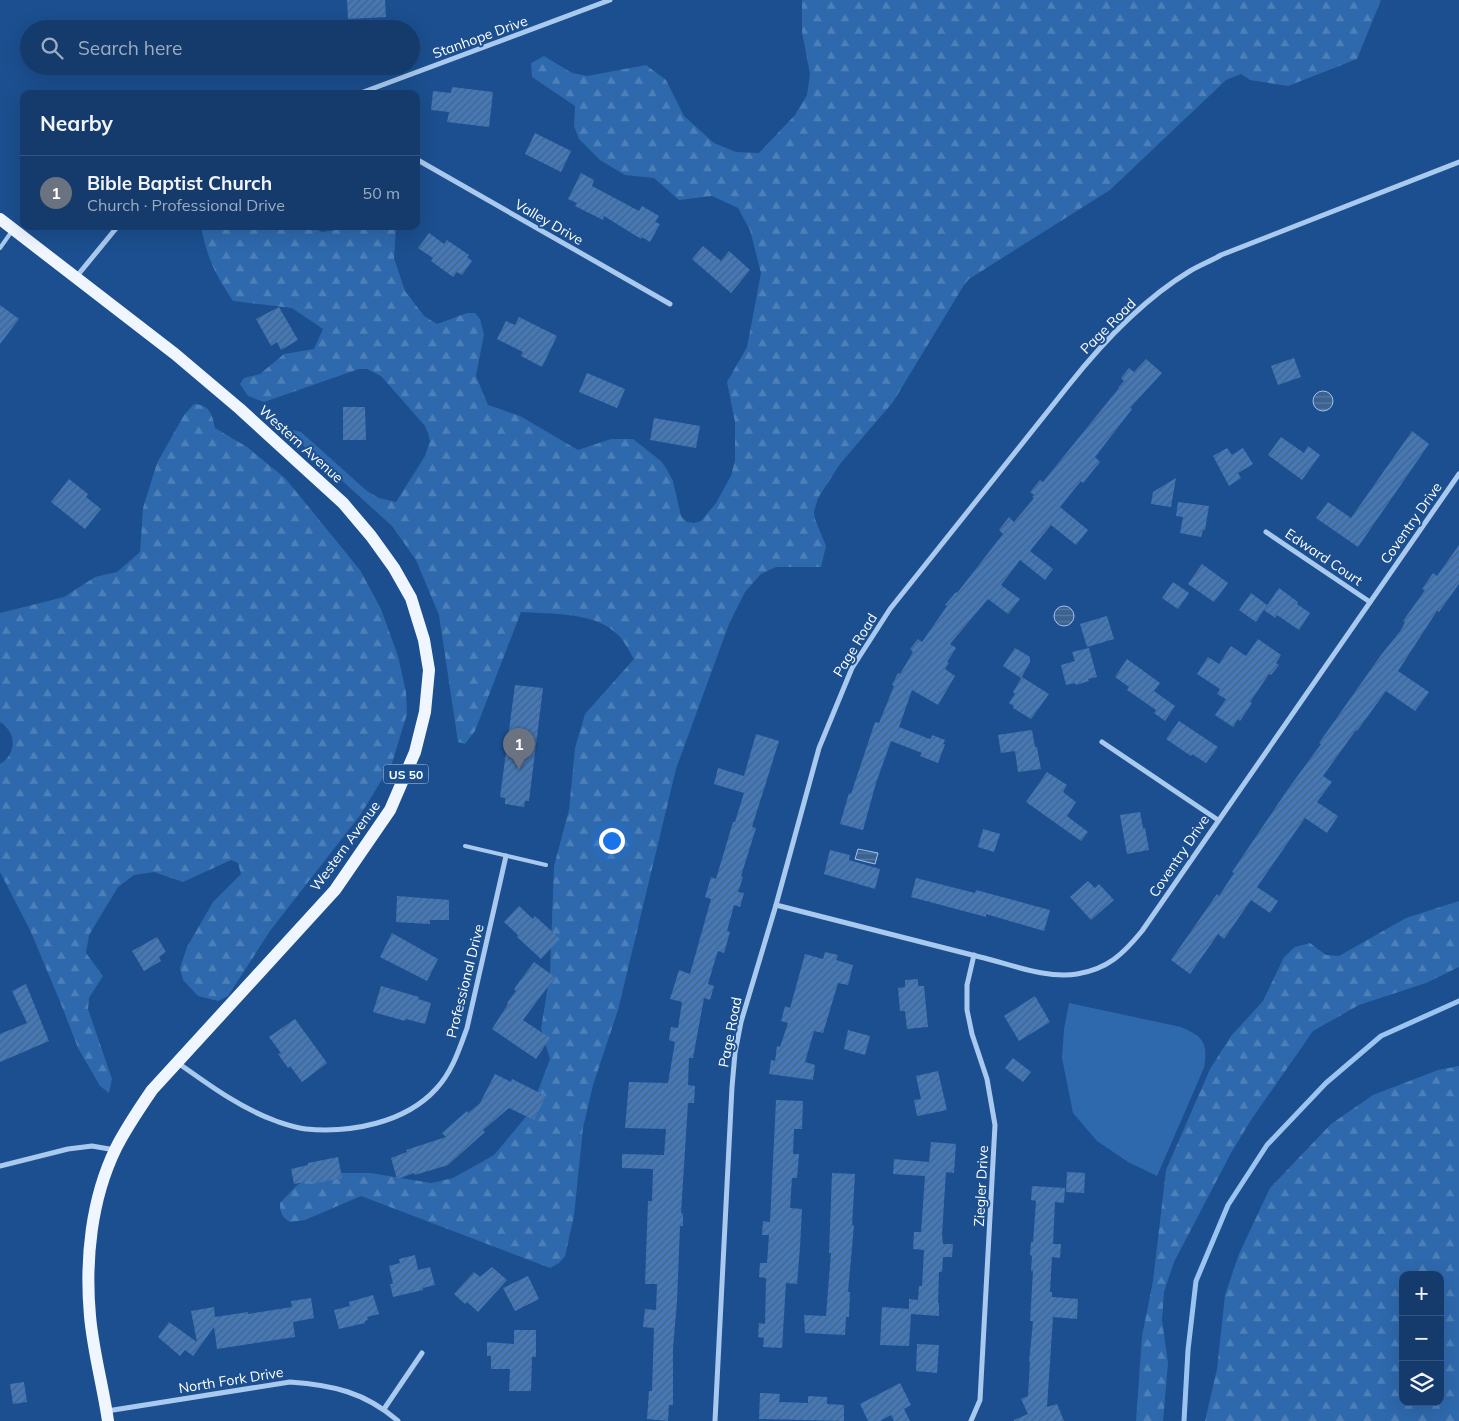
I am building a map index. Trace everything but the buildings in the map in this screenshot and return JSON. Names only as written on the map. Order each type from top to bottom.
[{"type":"main road","name":"Western Avenue","points":[[0,219],[175,354],[343,502],[371,536],[394,568],[412,598],[424,640],[429,670],[426,712],[415,752],[390,810],[335,890],[152,1090],[115,1150],[103,1182],[92,1224],[89,1260],[90,1316],[107,1416]]},
{"type":"street","name":"Stanhope Drive","points":[[420,71],[610,0]]},
{"type":"street","name":"Stanhope Drive","points":[[369,90],[409,75]]},
{"type":"street","name":"Valley Drive","points":[[420,161],[670,304]]},
{"type":"street","name":"Page Road","points":[[715,1421],[735,1053],[741,1022],[776,905],[819,748],[852,668],[890,609],[1096,351],[1137,312],[1190,271],[1258,240],[1459,162]]},
{"type":"street","points":[[76,277],[115,230]]},
{"type":"street","name":"Coventry Drive","points":[[776,905],[1056,974],[1076,974],[1097,969],[1114,960],[1142,930],[1459,474]]},
{"type":"street","name":"Edward Court","points":[[1266,532],[1370,602]]},
{"type":"street","points":[[1102,742],[1218,820]]},
{"type":"street","name":"Professional Drive","points":[[176,1062],[222,1094],[248,1109],[276,1121],[304,1129],[332,1130],[385,1120],[407,1112],[423,1102],[437,1088],[449,1072],[458,1053],[467,1028],[506,856]]},
{"type":"street","name":"Ziegler Drive","points":[[973,1420],[980,1400],[994,1125],[987,1078],[972,1034],[967,1010],[967,986],[974,955]]},
{"type":"street","points":[[0,1166],[68,1149],[92,1146],[115,1150]]},
{"type":"street","points":[[384,1409],[422,1353]]},
{"type":"street","name":"North Fork Drive","points":[[107,1416],[290,1382],[338,1388],[364,1397],[384,1409],[398,1421]]},
{"type":"lane","points":[[0,248],[13,229]]},
{"type":"lane","points":[[465,846],[546,865]]},
{"type":"green space","points":[[802,0],[1381,0],[1357,59],[1288,86],[1250,80],[1241,74],[1226,80],[1110,190],[969,279],[893,402],[840,464],[818,498],[814,512],[815,519],[826,546],[821,567],[776,567],[761,574],[745,592],[729,624],[676,769],[618,1010],[593,1085],[583,1128],[574,1216],[565,1256],[559,1263],[550,1268],[361,1196],[305,1220],[290,1222],[282,1214],[280,1203],[302,1182],[338,1173],[371,1173],[431,1183],[453,1178],[494,1155],[530,1112],[550,1059],[541,1029],[550,973],[554,866],[569,810],[575,748],[585,714],[634,659],[620,636],[597,622],[559,614],[521,612],[475,731],[465,744],[458,742],[439,615],[416,560],[392,526],[295,438],[293,430],[301,432],[367,491],[379,498],[396,502],[425,456],[430,441],[425,426],[381,376],[367,369],[359,369],[264,402],[248,396],[240,384],[244,378],[260,374],[284,354],[314,349],[323,329],[292,308],[233,301],[212,265],[202,230],[317,230],[322,232],[336,230],[396,230],[394,258],[405,291],[424,316],[437,324],[467,313],[475,313],[480,319],[484,334],[476,376],[488,405],[520,416],[578,450],[611,439],[633,439],[661,461],[666,468],[673,481],[681,516],[687,522],[701,521],[716,503],[731,476],[735,460],[735,422],[727,382],[747,347],[761,273],[750,230],[738,208],[712,196],[679,200],[654,178],[625,175],[600,160],[579,139],[574,126],[575,106],[532,77],[531,63],[544,56],[572,73],[587,76],[646,65],[666,80],[684,116],[714,143],[736,152],[759,153],[795,115],[807,95],[810,74],[802,32]]},
{"type":"green space","points":[[194,404],[207,408],[213,418],[215,428],[247,447],[285,478],[360,570],[381,609],[398,656],[406,692],[407,714],[392,763],[361,814],[270,931],[228,996],[218,1001],[198,996],[183,980],[180,968],[187,947],[213,902],[241,874],[238,863],[231,860],[183,882],[154,872],[134,875],[118,887],[89,935],[86,953],[103,976],[89,998],[88,1009],[112,1079],[109,1093],[100,1086],[78,1048],[30,930],[0,872],[0,764],[10,755],[13,743],[10,731],[0,722],[0,613],[64,597],[95,577],[117,572],[140,552],[143,508],[157,463],[184,415]]},
{"type":"green space","points":[[1459,901],[1459,967],[1426,983],[1359,1005],[1313,1031],[1251,1120],[1231,1153],[1174,1262],[1164,1292],[1162,1320],[1168,1363],[1163,1421],[1136,1421],[1142,1336],[1153,1281],[1166,1170],[1210,1069],[1231,1036],[1263,1001],[1284,957],[1295,947],[1310,943],[1326,955],[1339,956],[1406,918]]},
{"type":"green space","points":[[1069,1003],[1181,1027],[1195,1034],[1203,1042],[1205,1047],[1204,1068],[1157,1176],[1128,1162],[1097,1141],[1073,1113],[1062,1058],[1064,1029]]},
{"type":"green space","points":[[1459,1066],[1459,1421],[1205,1421],[1217,1369],[1225,1295],[1239,1254],[1270,1188],[1331,1124],[1373,1095],[1438,1070]]},
{"type":"shaded area","points":[[1323,391],[1330,394],[1333,401],[1330,408],[1323,411],[1316,408],[1313,401],[1316,394]]},
{"type":"shaded area","points":[[1064,606],[1071,609],[1074,616],[1071,623],[1064,626],[1057,623],[1054,616],[1057,609]]},
{"type":"shaded area","points":[[858,849],[878,853],[875,864],[855,859]]},
{"type":"waterway","points":[[1184,1421],[1188,1350],[1196,1281],[1228,1205],[1267,1145],[1326,1083],[1381,1036],[1459,1001]]},
{"type":"place","name":"Bible Baptist Church","points":[[519,769]]}]
